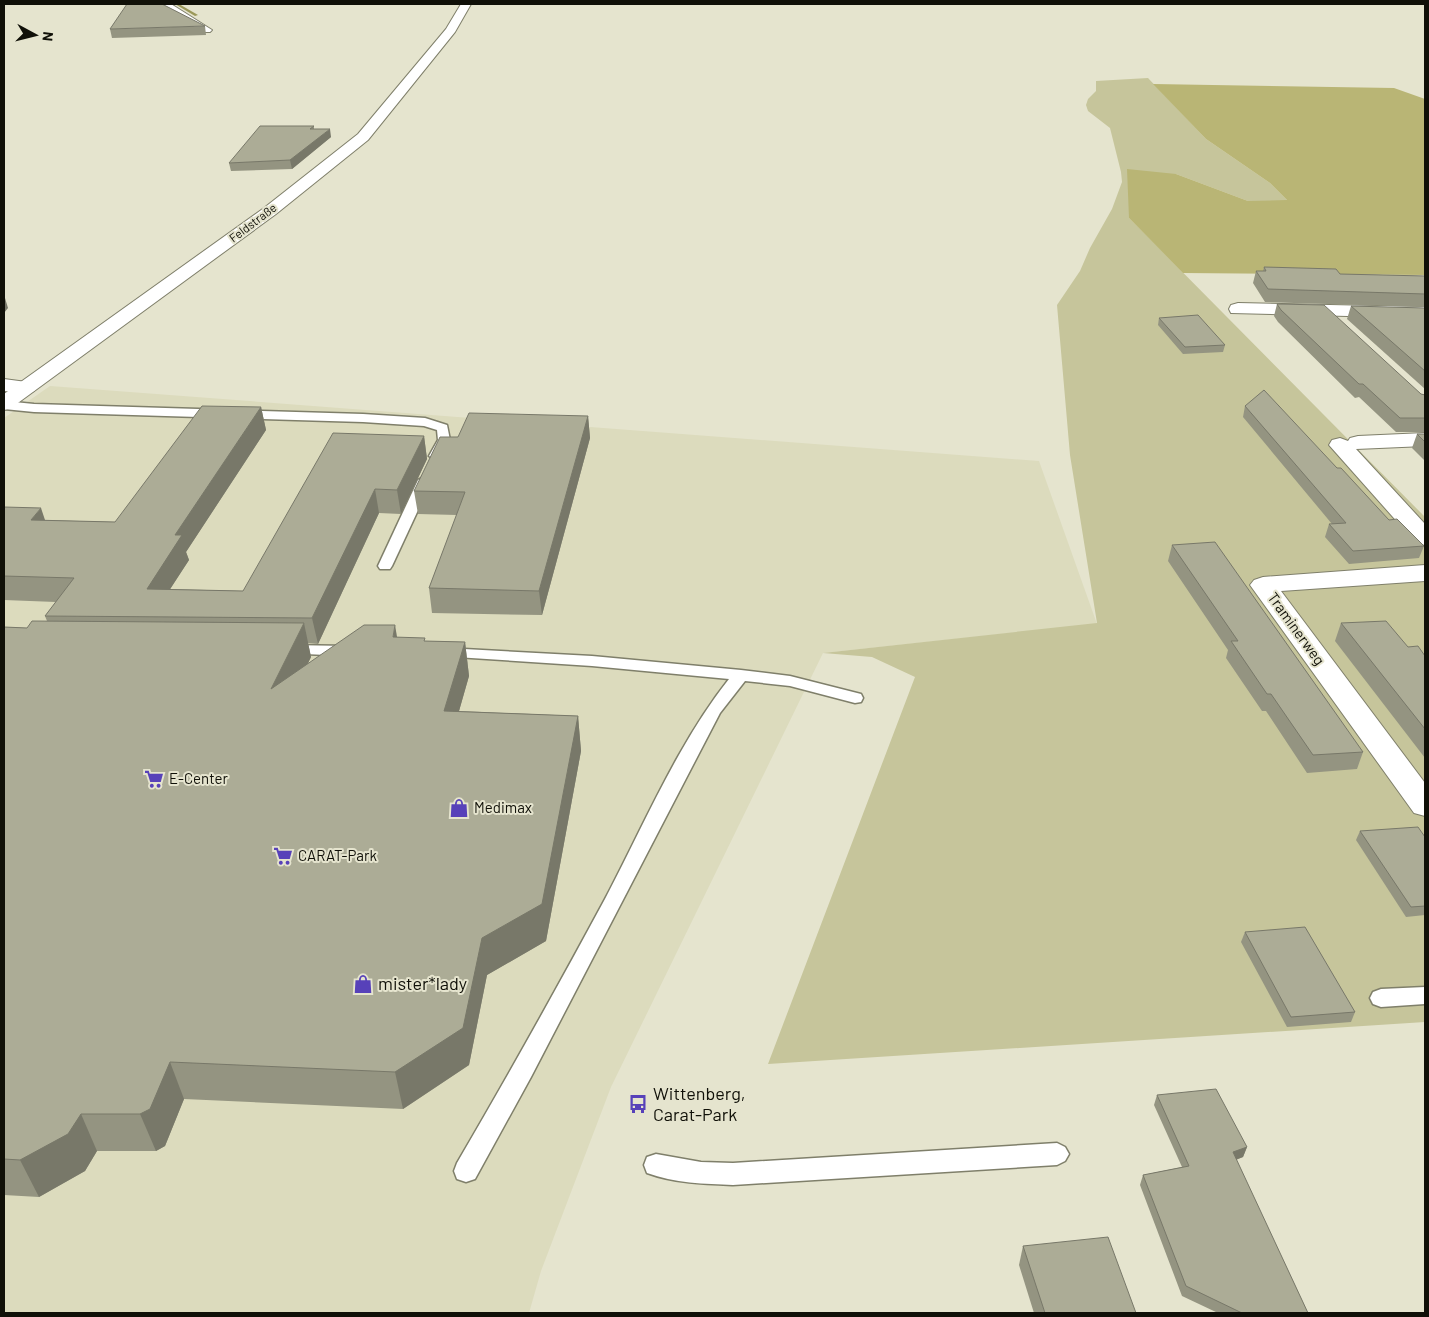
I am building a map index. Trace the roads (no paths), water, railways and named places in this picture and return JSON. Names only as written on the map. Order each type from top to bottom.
[{"type":"street","points":[[164,4],[206,30]]},
{"type":"street","name":"Feldstraße","points":[[4,404],[270,211],[363,137],[451,30],[466,4]]},
{"type":"street","points":[[1238,308],[1425,313]]},
{"type":"street","points":[[1326,311],[1344,330]]},
{"type":"street","points":[[4,385],[27,387]]},
{"type":"street","points":[[1425,439],[1349,444],[1425,538]]},
{"type":"street","name":"Traminerweg","points":[[1425,573],[1263,584],[1425,805]]},
{"type":"lane","points":[[4,404],[43,408],[363,418],[425,422],[444,428],[444,440],[384,566]]},
{"type":"lane","points":[[276,650],[362,651]]},
{"type":"lane","points":[[429,653],[592,660],[741,675],[790,681],[855,698]]},
{"type":"lane","points":[[466,1171],[601,926],[691,750],[713,711],[741,675]]},
{"type":"lane","points":[[1381,998],[1425,995]]},
{"type":"lane","points":[[656,1165],[701,1173],[732,1174],[1056,1154]]},
{"type":"waterway","points":[[177,4],[196,15]]},
{"type":"place","name":"E-Center","points":[[154,779]]},
{"type":"place","name":"Medimax","points":[[459,808]]},
{"type":"place","name":"CARAT-Park","points":[[283,856]]},
{"type":"place","name":"mister*lady","points":[[363,984]]},
{"type":"place","name":"Wittenberg, Carat-Park","points":[[638,1104]]}]
